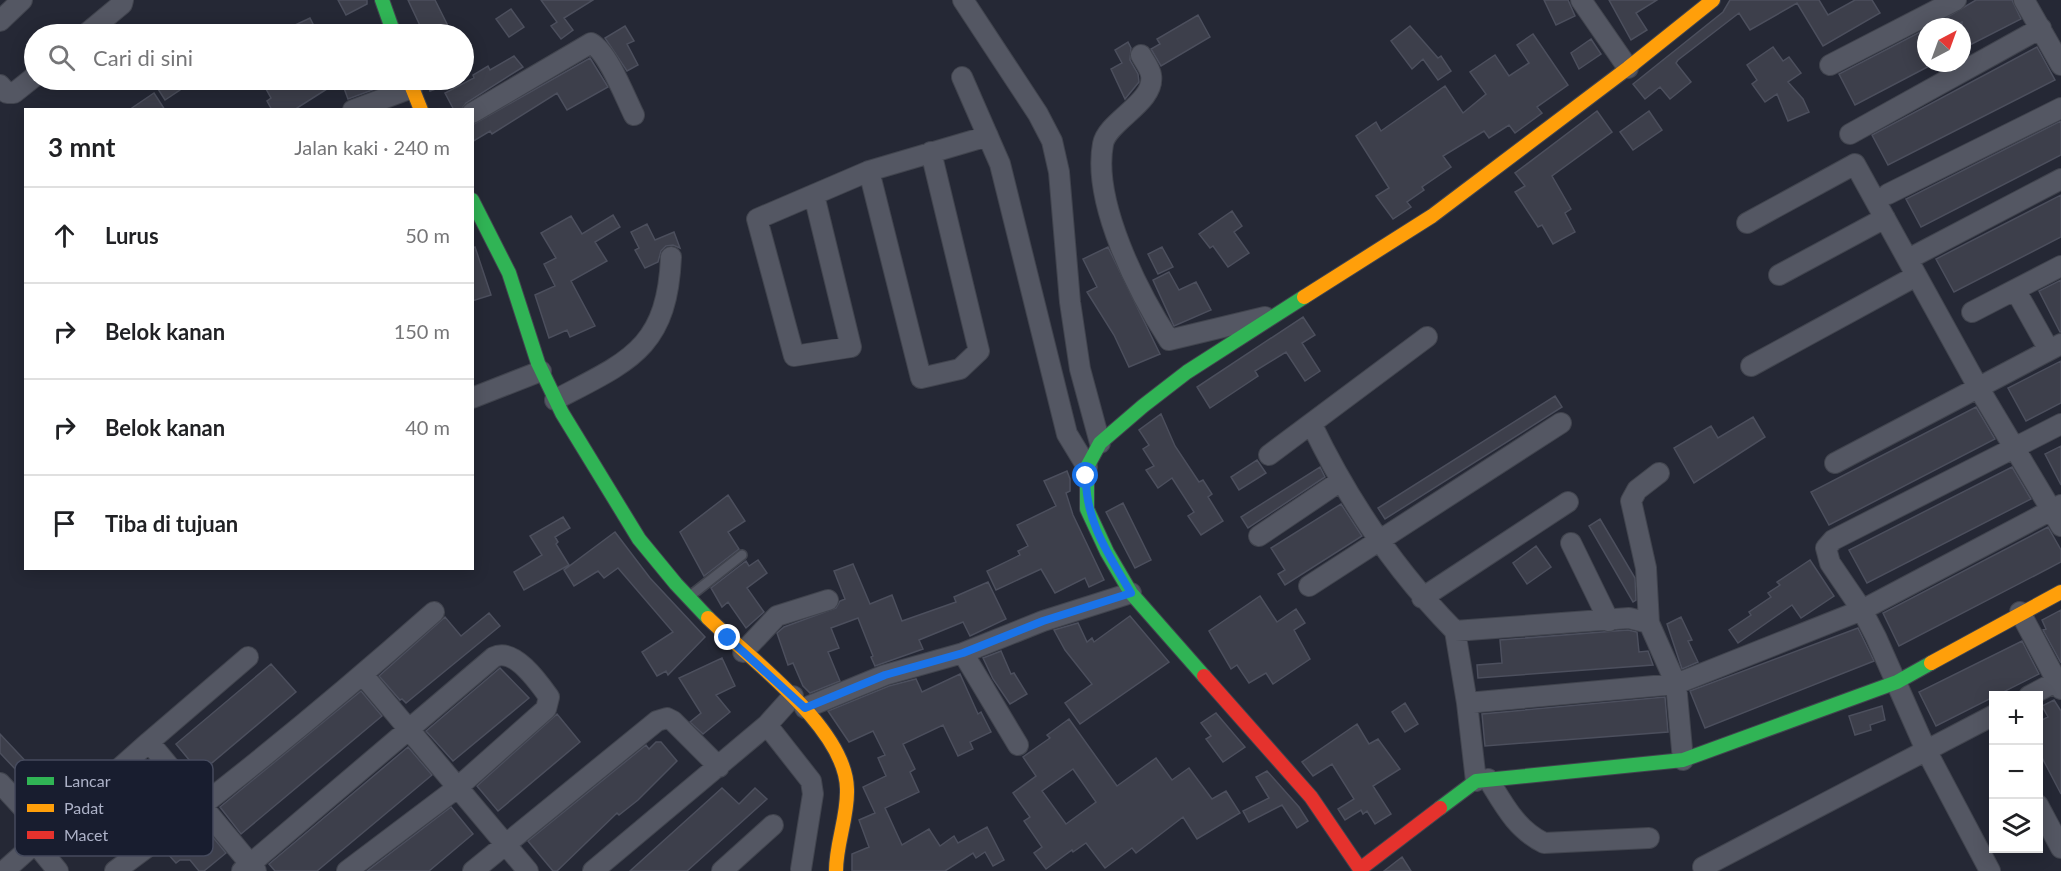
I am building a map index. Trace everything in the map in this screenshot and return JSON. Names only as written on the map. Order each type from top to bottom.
[{"type":"street","points":[[0,21],[22,0]]},
{"type":"street","points":[[98,24],[122,4],[123,0]]},
{"type":"street","points":[[382,0],[390,24]]},
{"type":"street","points":[[963,0],[1038,114],[1052,141],[1059,172],[1070,302],[1080,369],[1100,443]]},
{"type":"street","points":[[1581,0],[1628,68]]},
{"type":"street","points":[[1713,0],[1628,68],[1432,216],[1187,372],[1100,443],[1087,466],[1087,509],[1107,552],[1131,593],[1311,797],[1359,870],[1482,780],[1683,760],[1897,682],[2020,612],[2061,592]]},
{"type":"street","points":[[1830,65],[1956,0]]},
{"type":"street","points":[[2024,0],[2061,65]]},
{"type":"street","points":[[1851,134],[2041,28]]},
{"type":"street","points":[[474,112],[591,44],[598,48],[612,70],[634,115]]},
{"type":"street","points":[[1141,55],[1150,72],[1151,82],[1132,111],[1104,138],[1102,165],[1106,207],[1154,317],[1169,340],[1259,318],[1277,316]]},
{"type":"street","points":[[962,77],[1000,164],[1067,434],[1087,466]]},
{"type":"street","points":[[0,85],[7,93],[14,93],[24,85]]},
{"type":"street","points":[[357,108],[397,90]]},
{"type":"street","points":[[413,90],[420,108]]},
{"type":"street","points":[[1888,194],[2061,108]]},
{"type":"street","points":[[814,195],[850,347],[794,356],[757,219],[869,171],[988,136]]},
{"type":"street","points":[[869,171],[921,378],[960,369],[979,351],[931,153]]},
{"type":"street","points":[[1467,703],[1676,684],[1862,610],[2058,513],[2015,449],[1978,387],[1915,266],[1884,218],[1855,164],[1747,223]]},
{"type":"street","points":[[1751,366],[2061,179]]},
{"type":"street","points":[[474,203],[494,237],[519,298],[541,371],[555,400],[622,514],[649,552],[688,597],[743,652],[799,702],[829,737],[847,774],[849,793],[837,848],[836,871]]},
{"type":"street","points":[[1779,275],[1884,218]]},
{"type":"street","points":[[555,400],[628,358],[655,332],[663,315],[670,286],[671,257]]},
{"type":"street","points":[[1972,312],[2061,266]]},
{"type":"street","points":[[1835,463],[2055,347],[2016,291]]},
{"type":"street","points":[[1269,455],[1312,425],[1426,337]]},
{"type":"street","points":[[474,397],[541,371]]},
{"type":"street","points":[[1309,586],[1561,423]]},
{"type":"street","points":[[1990,871],[1926,750],[1897,682],[1862,610],[1830,563],[1826,548],[1829,544],[2061,424]]},
{"type":"street","points":[[1312,425],[1339,482],[1379,541],[1422,598],[1455,632],[1482,780],[1513,820],[1532,837],[1544,843],[1556,845],[1649,837]]},
{"type":"street","points":[[1659,473],[1636,490],[1631,501],[1646,568],[1648,623],[1676,684],[1683,760]]},
{"type":"street","points":[[1259,536],[1339,482]]},
{"type":"street","points":[[1422,598],[1568,502]]},
{"type":"street","points":[[1571,543],[1610,621]]},
{"type":"street","points":[[593,871],[767,725],[799,702],[963,653],[1043,621],[1131,593]]},
{"type":"street","points":[[743,652],[777,616],[828,600]]},
{"type":"street","points":[[213,799],[363,675],[434,612]]},
{"type":"street","points":[[2020,612],[2060,683],[2042,691]]},
{"type":"street","points":[[1455,632],[1633,618],[1648,623]]},
{"type":"street","points":[[963,653],[1018,745]]},
{"type":"street","points":[[213,822],[249,869],[500,655],[516,660],[550,699],[546,709],[458,788],[347,871]]},
{"type":"street","points":[[129,760],[248,657]]},
{"type":"street","points":[[363,675],[411,729],[504,845],[528,871]]},
{"type":"street","points":[[472,871],[648,727],[663,718],[673,721],[719,767]]},
{"type":"street","points":[[1703,867],[1989,719]]},
{"type":"street","points":[[767,725],[811,781],[813,794],[801,869]]},
{"type":"street","points":[[149,742],[163,760]]},
{"type":"street","points":[[0,783],[15,803]]},
{"type":"street","points":[[2043,814],[2061,848]]},
{"type":"street","points":[[722,871],[773,825]]},
{"type":"street","points":[[4,871],[21,856]]},
{"type":"street","points":[[50,856],[58,871]]},
{"type":"street","points":[[115,871],[136,856]]},
{"type":"lane","points":[[688,597],[742,555]]},
{"type":"building","points":[[338,0],[367,0],[367,4],[346,15]]},
{"type":"building","points":[[408,0],[435,0],[447,24],[419,24]]},
{"type":"building","points":[[541,0],[593,0],[564,18],[573,30],[561,39],[551,26],[557,22]]},
{"type":"building","points":[[1544,0],[1568,0],[1575,16],[1556,25]]},
{"type":"building","points":[[1609,0],[1657,0],[1636,13],[1647,30],[1631,40]]},
{"type":"building","points":[[1730,0],[1819,0],[1828,15],[1855,0],[1872,0],[1880,13],[1823,46],[1797,3],[1750,30],[1739,13],[1678,60],[1676,63],[1691,82],[1670,99],[1660,87],[1645,99],[1633,84],[1723,12]]},
{"type":"building","points":[[1976,0],[2012,0],[2021,19],[1971,44],[1971,18],[1945,18]]},
{"type":"building","points":[[511,9],[524,27],[509,37],[496,19]]},
{"type":"building","points":[[1198,15],[1210,37],[1161,66],[1151,49],[1160,44],[1157,39]]},
{"type":"building","points":[[310,18],[313,24],[297,24]]},
{"type":"building","points":[[625,26],[634,41],[627,44],[638,65],[627,71],[605,38]]},
{"type":"building","points":[[1410,26],[1438,58],[1441,56],[1451,71],[1438,80],[1423,59],[1412,69],[1391,41]]},
{"type":"building","points":[[1533,34],[1568,85],[1537,107],[1542,113],[1515,133],[1509,125],[1489,138],[1484,131],[1443,156],[1451,167],[1422,187],[1424,190],[1407,202],[1411,207],[1393,219],[1376,196],[1389,188],[1356,136],[1376,122],[1381,131],[1445,86],[1463,113],[1486,94],[1470,72],[1495,55],[1509,76],[1529,63],[1517,45]]},
{"type":"building","points":[[1917,34],[1918,72],[1855,105],[1839,74]]},
{"type":"building","points":[[1591,39],[1601,54],[1579,69],[1571,53]]},
{"type":"building","points":[[1128,42],[1131,48],[1130,60],[1138,74],[1139,82],[1125,99],[1111,69],[1122,63],[1115,50]]},
{"type":"building","points":[[1773,47],[1783,61],[1789,57],[1801,73],[1788,82],[1803,99],[1809,112],[1788,121],[1777,94],[1765,102],[1752,84],[1757,80],[1747,65]]},
{"type":"building","points":[[2037,47],[2055,80],[1888,165],[1872,135]]},
{"type":"building","points":[[514,56],[523,67],[466,103],[462,108],[453,108],[445,93],[451,90],[474,90],[474,74],[488,66],[490,70]]},
{"type":"building","points":[[590,58],[608,87],[567,110],[557,93],[492,134],[490,131],[474,141],[474,124]]},
{"type":"building","points":[[159,90],[180,90],[165,100]]},
{"type":"building","points":[[267,90],[325,90],[297,108],[271,108],[267,101],[271,98]]},
{"type":"building","points":[[345,90],[372,90],[348,99]]},
{"type":"building","points":[[154,93],[164,108],[132,108]]},
{"type":"building","points":[[1597,111],[1612,132],[1552,176],[1571,209],[1565,213],[1575,232],[1553,244],[1542,225],[1538,227],[1515,192],[1525,186],[1515,173]]},
{"type":"building","points":[[1649,111],[1662,130],[1633,150],[1620,132]]},
{"type":"building","points":[[2061,121],[2061,155],[1921,227],[1906,199]]},
{"type":"building","points":[[2061,195],[2061,237],[1954,292],[1936,259]]},
{"type":"building","points":[[1232,211],[1242,226],[1234,232],[1249,253],[1228,267],[1213,246],[1210,248],[1199,234]]},
{"type":"building","points":[[613,215],[620,227],[595,242],[607,261],[571,281],[595,326],[570,337],[567,330],[549,338],[535,295],[555,286],[544,264],[556,258],[541,233],[571,216],[582,234]]},
{"type":"building","points":[[647,224],[655,240],[674,232],[680,248],[673,245],[666,246],[661,251],[658,262],[645,268],[635,250],[639,248],[631,232]]},
{"type":"building","points":[[474,247],[491,295],[474,300]]},
{"type":"building","points":[[1108,247],[1160,354],[1129,367],[1114,335],[1087,292],[1097,287],[1083,259]]},
{"type":"building","points":[[1162,247],[1173,267],[1158,274],[1148,254]]},
{"type":"building","points":[[1169,272],[1179,290],[1196,282],[1211,310],[1174,326],[1153,280]]},
{"type":"building","points":[[2061,280],[2061,332],[2060,332],[2039,291]]},
{"type":"building","points":[[1303,317],[1315,335],[1302,343],[1320,371],[1305,381],[1286,352],[1255,371],[1258,376],[1210,408],[1197,387]]},
{"type":"building","points":[[2061,361],[2061,403],[2026,421],[2008,388]]},
{"type":"building","points":[[1555,396],[1562,407],[1385,519],[1378,508]]},
{"type":"building","points":[[1976,407],[1995,439],[1829,525],[1811,492]]},
{"type":"building","points":[[1161,414],[1175,446],[1199,482],[1203,480],[1212,494],[1208,497],[1223,521],[1201,535],[1188,516],[1194,512],[1172,478],[1158,488],[1146,470],[1154,466],[1143,449],[1149,445],[1139,430]]},
{"type":"building","points":[[1753,417],[1765,437],[1694,483],[1674,448],[1711,426],[1718,438]]},
{"type":"building","points":[[2061,446],[2061,485],[2045,454]]},
{"type":"building","points":[[1257,460],[1266,473],[1239,490],[1231,477]]},
{"type":"building","points":[[1320,467],[1325,477],[1248,528],[1241,517]]},
{"type":"building","points":[[2012,467],[2031,499],[1867,583],[1849,550]]},
{"type":"building","points":[[1067,471],[1070,491],[1066,493],[1073,515],[1104,580],[1089,587],[1085,578],[1055,593],[1041,569],[996,590],[987,571],[1020,555],[1018,551],[1028,546],[1017,525],[1056,506],[1044,481]]},
{"type":"building","points":[[728,495],[745,521],[728,532],[739,549],[704,576],[680,532]]},
{"type":"building","points":[[1123,503],[1151,560],[1135,568],[1106,512]]},
{"type":"building","points":[[1341,504],[1362,536],[1285,585],[1278,574],[1285,570],[1271,548]]},
{"type":"building","points":[[563,517],[570,528],[555,537],[558,542],[556,544],[569,565],[524,590],[514,572],[542,555],[530,536]]},
{"type":"building","points":[[1600,519],[1635,578],[1636,600],[1633,602],[1589,526]]},
{"type":"building","points":[[2048,527],[2061,550],[2061,562],[1899,646],[1883,613]]},
{"type":"building","points":[[615,532],[650,578],[705,637],[668,675],[666,671],[657,676],[642,652],[673,632],[618,568],[604,578],[598,571],[574,586],[564,570]]},
{"type":"building","points":[[1536,546],[1551,567],[1527,584],[1513,563]]},
{"type":"building","points":[[758,560],[767,573],[747,588],[764,612],[746,628],[728,602],[722,607],[711,588],[746,561],[749,566]]},
{"type":"building","points":[[1810,560],[1834,596],[1801,618],[1792,605],[1738,643],[1729,630],[1771,597],[1768,593],[1780,585],[1777,582]]},
{"type":"building","points":[[853,564],[870,604],[892,595],[902,621],[956,602],[954,597],[988,582],[1006,619],[970,636],[963,622],[919,640],[923,649],[875,666],[858,618],[831,628],[839,648],[828,652],[840,681],[810,693],[803,686],[793,663],[788,665],[777,633],[784,627],[836,608],[840,601],[845,599],[834,571]]},
{"type":"building","points":[[1260,596],[1277,622],[1296,609],[1305,623],[1294,630],[1310,659],[1273,684],[1266,673],[1249,683],[1237,665],[1231,669],[1209,631]]},
{"type":"building","points":[[2061,610],[2061,663],[2043,630],[2046,629],[2042,620]]},
{"type":"building","points":[[489,613],[500,626],[406,703],[400,700],[379,676],[445,617],[461,636]]},
{"type":"building","points":[[1130,616],[1169,662],[1080,724],[1065,703],[1092,684],[1065,650],[1054,630],[1078,623],[1087,642],[1092,638],[1094,642]]},
{"type":"building","points":[[1681,617],[1692,640],[1688,641],[1698,662],[1682,669],[1667,624]]},
{"type":"building","points":[[1858,628],[1874,661],[1705,728],[1690,691]]},
{"type":"building","points":[[1628,630],[1637,632],[1639,652],[1648,651],[1653,665],[1478,678],[1477,665],[1502,663],[1500,640]]},
{"type":"building","points":[[2022,641],[2039,674],[2005,691],[1989,691],[1989,699],[1936,726],[1919,692]]},
{"type":"building","points":[[1001,651],[1011,674],[1014,673],[1027,694],[1010,704],[993,679],[983,658]]},
{"type":"building","points":[[722,658],[735,686],[716,695],[730,712],[703,734],[690,722],[701,713],[679,678]]},
{"type":"building","points":[[271,664],[296,692],[213,762],[213,760],[189,760],[176,744]]},
{"type":"building","points":[[500,668],[529,698],[453,761],[426,731]]},
{"type":"building","points":[[960,674],[978,714],[981,712],[991,732],[970,742],[973,749],[958,756],[943,725],[903,744],[915,769],[910,772],[919,792],[885,808],[902,845],[929,829],[940,846],[954,836],[958,843],[987,827],[1004,860],[993,866],[985,852],[976,858],[973,853],[945,871],[852,871],[852,854],[869,847],[859,820],[875,813],[863,787],[886,776],[878,758],[885,755],[873,731],[849,742],[828,711],[889,686],[916,679],[922,692]]},
{"type":"building","points":[[361,691],[382,716],[241,834],[220,807]]},
{"type":"building","points":[[1665,697],[1668,732],[1485,746],[1482,714]]},
{"type":"building","points":[[2054,700],[2061,711],[2061,794],[2043,760],[2043,720],[2048,717],[2043,706]]},
{"type":"building","points":[[1405,703],[1418,724],[1405,732],[1392,712]]},
{"type":"building","points":[[1882,706],[1885,720],[1870,725],[1871,730],[1855,735],[1849,716]]},
{"type":"building","points":[[1216,713],[1245,747],[1223,762],[1206,739],[1211,736],[1201,723]]},
{"type":"building","points":[[557,714],[580,742],[498,811],[477,786]]},
{"type":"building","points":[[1069,719],[1117,786],[1156,758],[1172,780],[1189,768],[1212,799],[1226,791],[1240,813],[1197,839],[1183,817],[1136,853],[1132,848],[1105,868],[1086,843],[1046,869],[1034,853],[1042,847],[1024,821],[1030,817],[1013,793],[1036,776],[1023,757],[1050,738],[1047,735]],"holes":[[[1073,769],[1096,802],[1066,824],[1042,791]]]},
{"type":"building","points":[[1357,724],[1369,744],[1378,739],[1400,769],[1373,786],[1391,814],[1375,824],[1367,811],[1363,814],[1361,810],[1345,820],[1338,809],[1354,799],[1332,764],[1313,776],[1302,762]]},
{"type":"building","points":[[0,734],[24,760],[15,760],[15,769],[0,753]]},
{"type":"building","points":[[656,742],[661,742],[677,761],[638,800],[619,815],[617,813],[557,871],[553,871],[528,841],[646,745],[649,749]]},
{"type":"building","points":[[408,747],[432,775],[317,871],[275,871],[269,864]]},
{"type":"building","points":[[1267,771],[1299,807],[1308,821],[1297,828],[1282,805],[1249,822],[1243,811],[1269,798],[1256,777]]},
{"type":"building","points":[[722,788],[739,804],[755,788],[767,799],[687,871],[630,871]]},
{"type":"building","points":[[451,807],[473,834],[429,871],[367,871]]},
{"type":"building","points":[[213,837],[226,853],[204,871],[199,871],[190,860],[180,860],[176,863],[170,856],[213,856]]},
{"type":"building","points":[[1402,857],[1411,871],[1384,871]]},
{"type":"traffic: fast","points":[[382,0],[390,24]]},
{"type":"traffic: fast","points":[[474,204],[509,273],[538,363],[562,413],[639,539],[708,618]]},
{"type":"traffic: fast","points":[[1204,676],[1131,593],[1107,552],[1087,509],[1087,467],[1100,443],[1143,406],[1187,372],[1304,297]]},
{"type":"traffic: fast","points":[[1440,808],[1476,781],[1683,760],[1897,682],[1931,663]]},
{"type":"traffic: slow","points":[[1304,297],[1432,216],[1628,68],[1713,0]]},
{"type":"traffic: slow","points":[[413,90],[420,108]]},
{"type":"traffic: slow","points":[[1931,663],[2061,592]]},
{"type":"traffic: slow","points":[[708,618],[793,696],[831,742],[842,766],[847,789],[846,810],[836,871]]},
{"type":"traffic: jam","points":[[1204,676],[1311,797],[1360,869],[1440,808]]},
{"type":"route","points":[[728,638],[805,708],[885,675],[963,653],[1043,621],[1131,593],[1107,552],[1087,509],[1086,476]]}]
